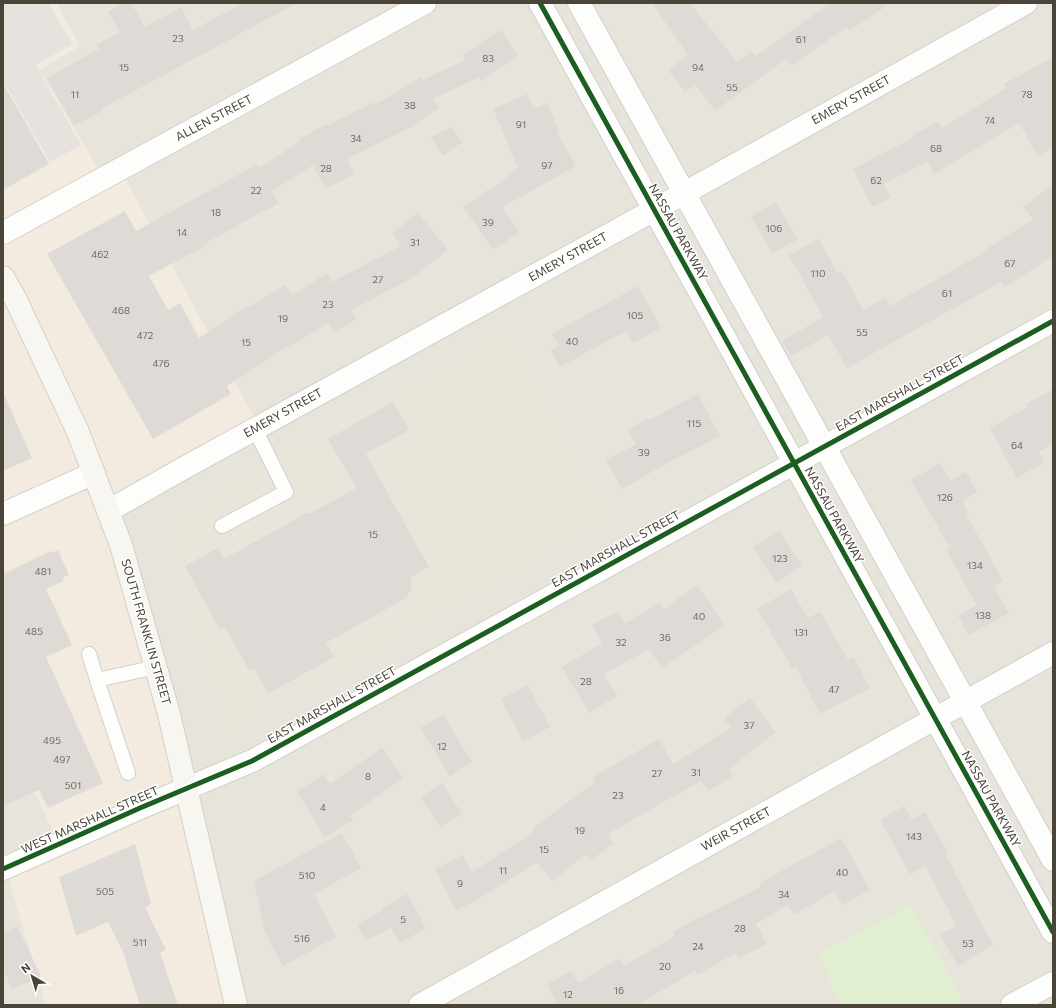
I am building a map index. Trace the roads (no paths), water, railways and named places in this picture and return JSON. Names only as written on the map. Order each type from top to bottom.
[{"type":"main road","name":"SOUTH FRANKLIN STREET","points":[[3,277],[15,298],[78,432],[121,545],[169,714],[185,789],[236,1005]]},
{"type":"street","name":"ALLEN STREET","points":[[3,233],[425,3]]},
{"type":"street","name":"NASSAU PARKWAY","points":[[540,3],[1053,932]]},
{"type":"street","name":"NASSAU PARKWAY","points":[[579,3],[1053,860]]},
{"type":"street","name":"EMERY STREET","points":[[108,511],[1026,3]]},
{"type":"street","name":"EAST MARSHALL STREET","points":[[185,789],[252,761],[1053,321]]},
{"type":"street","points":[[3,514],[94,473]]},
{"type":"street","name":"WEIR STREET","points":[[420,1005],[1053,653]]},
{"type":"street","name":"WEST MARSHALL STREET","points":[[3,870],[185,789]]},
{"type":"street","points":[[1012,1005],[1053,983]]},
{"type":"lane","points":[[222,526],[286,492],[255,429]]},
{"type":"lane","points":[[89,654],[128,773]]},
{"type":"lane","points":[[97,680],[156,667]]}]
